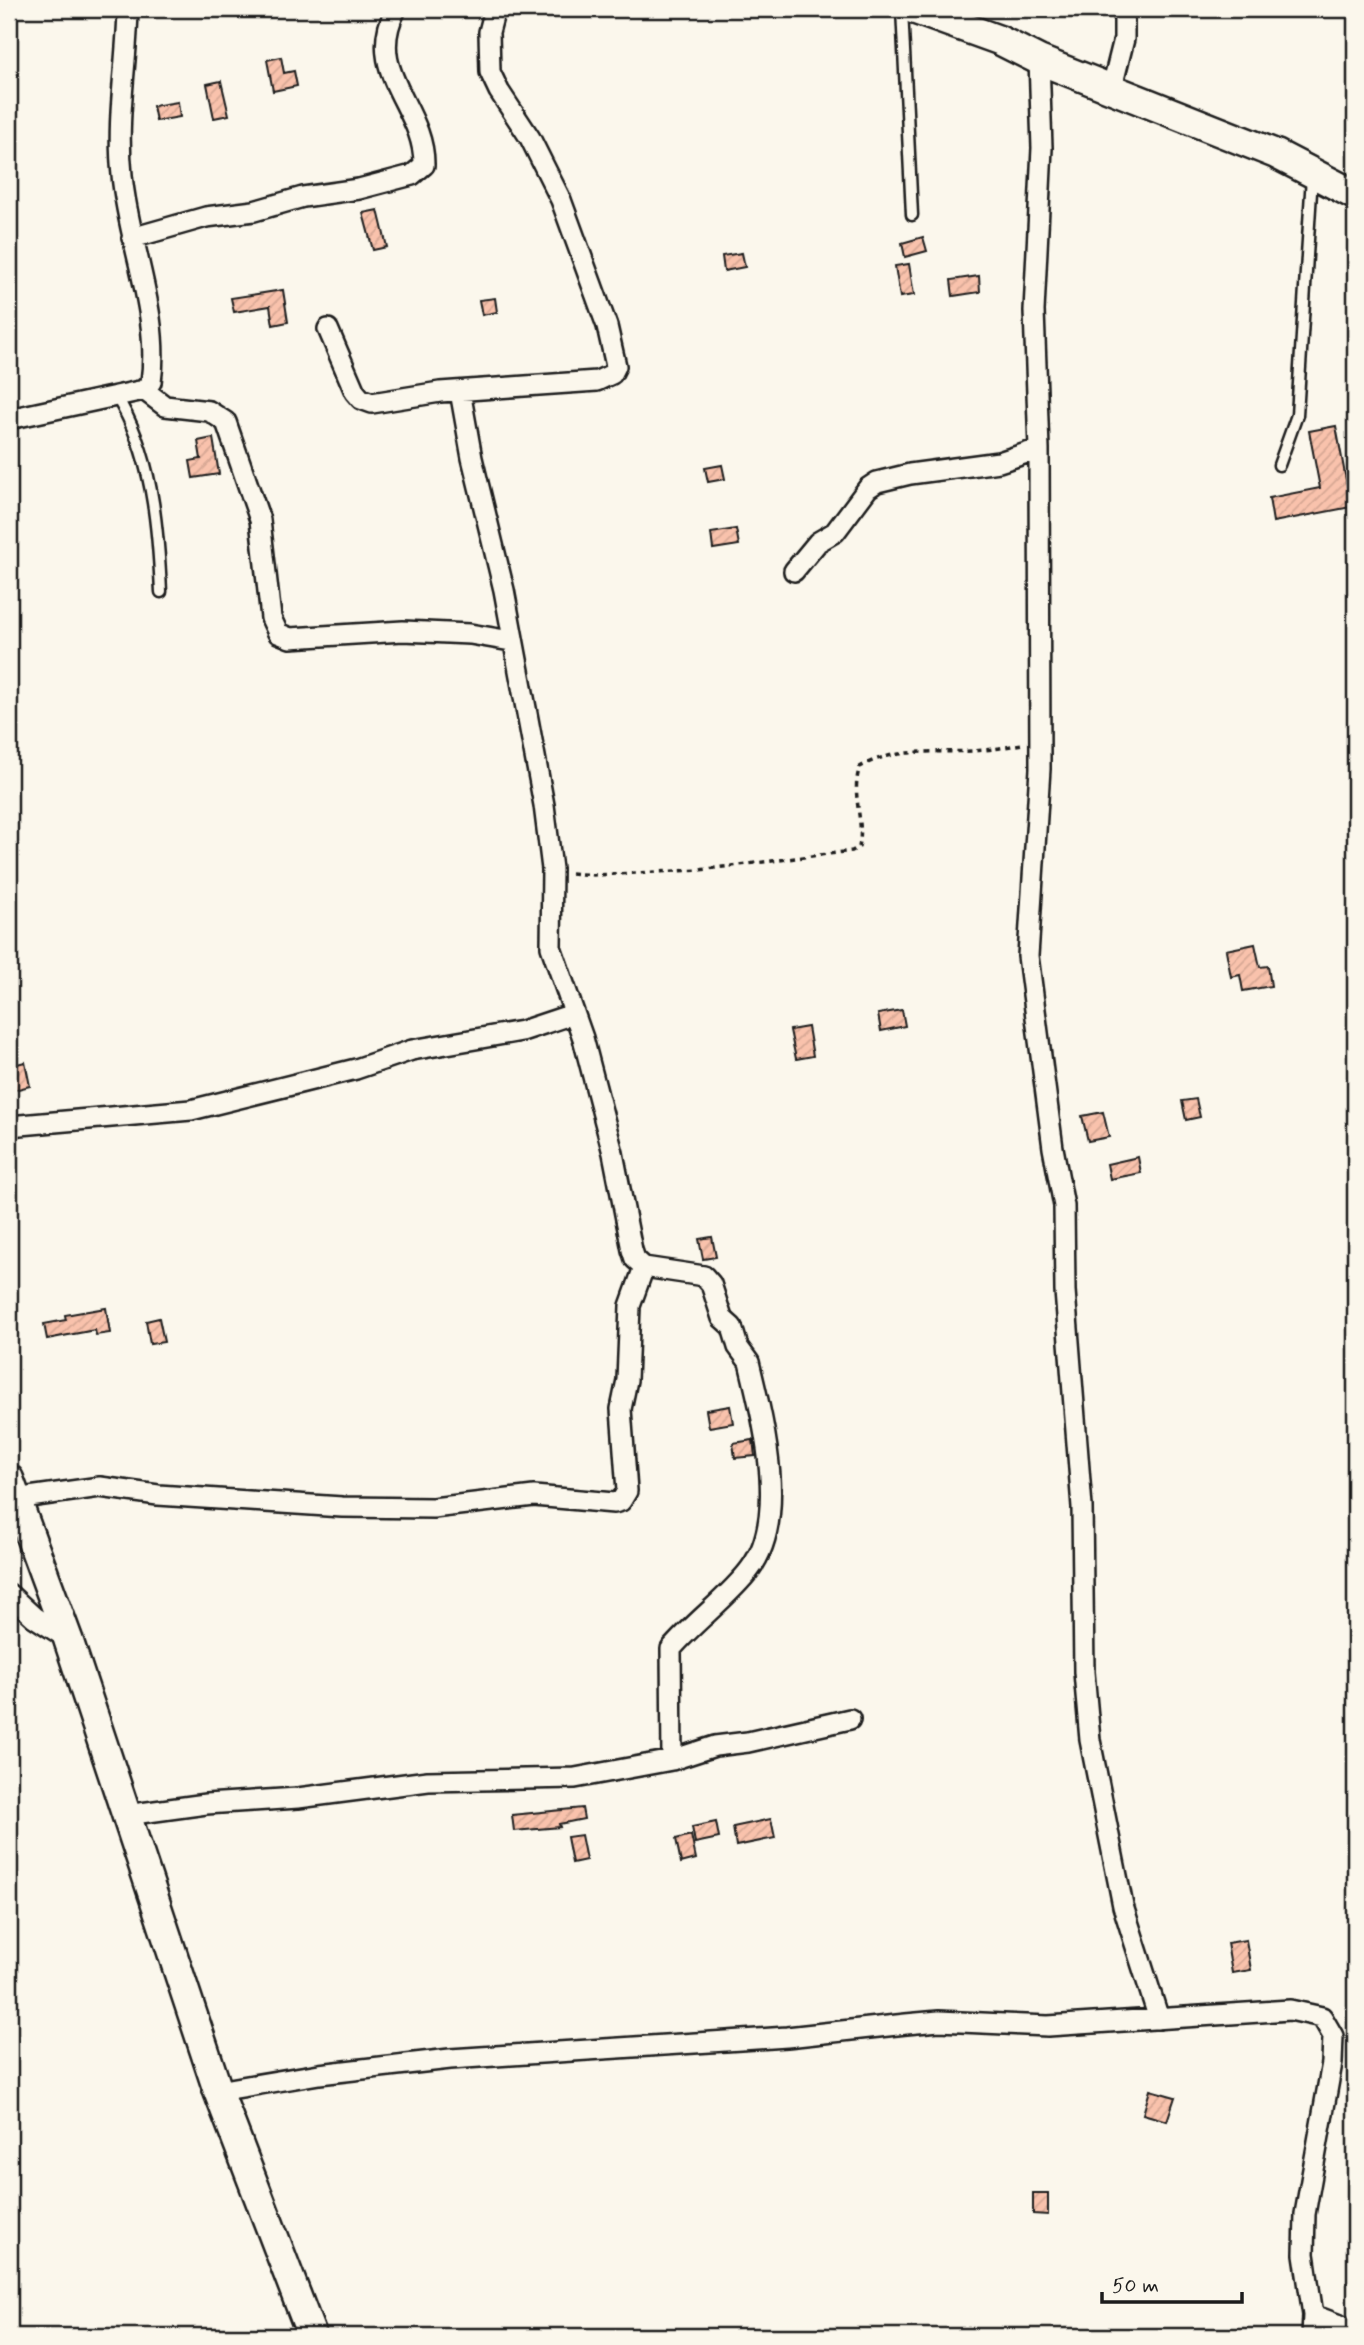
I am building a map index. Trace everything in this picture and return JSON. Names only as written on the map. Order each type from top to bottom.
[{"type":"main road","points":[[913,9],[999,40],[1039,60],[1112,87],[1312,172],[1355,195]]},
{"type":"main road","points":[[12,1489],[68,1639],[218,2091],[312,2336]]},
{"type":"street","points":[[9,419],[144,390],[151,382],[151,345],[121,155],[121,101],[128,9]]},
{"type":"street","points":[[132,237],[206,217],[254,211],[303,197],[359,189],[412,175],[424,164],[424,151],[400,96],[384,46],[385,33],[396,9]]},
{"type":"street","points":[[328,329],[355,392],[366,402],[460,391],[597,381],[611,374],[616,366],[617,359],[599,301],[561,200],[530,138],[499,91],[490,72],[489,32],[495,9]]},
{"type":"street","points":[[1112,87],[1124,39],[1124,9]]},
{"type":"street","points":[[1039,60],[1042,148],[1034,311],[1039,449],[1039,742],[1035,869],[1028,956],[1053,1147],[1065,1206],[1065,1291],[1082,1507],[1084,1672],[1090,1740],[1127,1919],[1159,2019]]},
{"type":"street","points":[[144,390],[165,406],[209,411],[226,422],[260,520],[271,618],[278,633],[290,638],[403,631],[470,634],[512,641]]},
{"type":"street","points":[[460,391],[472,458],[504,590],[544,805],[552,869],[551,947],[583,1038],[613,1153],[632,1250],[635,1259],[645,1267],[697,1273],[711,1284],[719,1312],[732,1327],[738,1347],[749,1362],[772,1490],[768,1537],[750,1570],[671,1649],[672,1760]]},
{"type":"street","points":[[794,571],[818,542],[835,532],[867,488],[877,482],[910,474],[999,462],[1039,449]]},
{"type":"street","points":[[9,1126],[191,1110],[356,1069],[412,1050],[522,1031],[573,1014]]},
{"type":"street","points":[[12,1489],[100,1487],[158,1495],[342,1507],[433,1508],[534,1496],[614,1503],[621,1501],[627,1491],[621,1409],[629,1363],[628,1322],[645,1267]]},
{"type":"street","points":[[9,1594],[34,1617],[68,1639]]},
{"type":"street","points":[[126,1815],[206,1804],[298,1798],[428,1781],[575,1778],[672,1760],[715,1746],[748,1742],[850,1719]]},
{"type":"street","points":[[218,2091],[319,2074],[450,2059],[773,2038],[939,2021],[1048,2026],[1290,2010],[1322,2017],[1333,2036],[1332,2063],[1305,2214],[1304,2253],[1314,2315],[1312,2336]]},
{"type":"street","points":[[1314,2315],[1355,2331]]},
{"type":"lane","points":[[902,9],[912,215]]},
{"type":"lane","points":[[1279,465],[1297,415],[1312,172]]},
{"type":"lane","points":[[116,396],[134,432],[153,499],[161,592]]},
{"type":"path","points":[[552,869],[593,875],[699,870],[852,851],[859,847],[861,838],[855,789],[860,767],[873,759],[906,752],[983,751],[1039,742]]},
{"type":"building","points":[[281,57],[284,73],[294,71],[297,86],[273,91],[267,60]]},
{"type":"building","points":[[221,81],[229,115],[214,118],[207,84]]},
{"type":"building","points":[[178,102],[180,117],[156,121],[153,106]]},
{"type":"building","points":[[378,210],[387,247],[373,250],[363,213]]},
{"type":"building","points":[[923,237],[927,251],[905,257],[902,243]]},
{"type":"building","points":[[742,253],[745,267],[724,271],[722,256]]},
{"type":"building","points":[[909,264],[914,295],[900,297],[895,266]]},
{"type":"building","points":[[979,276],[980,292],[953,296],[951,280]]},
{"type":"building","points":[[283,290],[288,322],[273,325],[270,306],[234,312],[231,298]]},
{"type":"building","points":[[495,298],[497,312],[482,315],[479,300]]},
{"type":"building","points":[[1336,426],[1351,507],[1273,522],[1269,498],[1320,488],[1309,431]]},
{"type":"building","points":[[213,438],[219,474],[193,478],[190,461],[201,459],[198,441]]},
{"type":"building","points":[[722,465],[725,479],[708,482],[705,468]]},
{"type":"building","points":[[736,529],[739,545],[713,549],[711,533]]},
{"type":"building","points":[[1255,944],[1260,967],[1268,966],[1271,986],[1243,991],[1240,975],[1231,977],[1226,950]]},
{"type":"building","points":[[902,1010],[905,1026],[881,1031],[878,1014]]},
{"type":"building","points":[[808,1027],[813,1056],[796,1059],[790,1030]]},
{"type":"building","points":[[25,1062],[30,1086],[14,1090],[9,1066]]},
{"type":"building","points":[[1196,1099],[1200,1117],[1186,1120],[1182,1101]]},
{"type":"building","points":[[1103,1112],[1109,1137],[1088,1141],[1082,1116]]},
{"type":"building","points":[[1138,1157],[1141,1173],[1110,1179],[1107,1164]]},
{"type":"building","points":[[712,1237],[716,1257],[703,1259],[699,1239]]},
{"type":"building","points":[[106,1308],[110,1333],[96,1335],[95,1330],[47,1339],[44,1324],[66,1320],[65,1315]]},
{"type":"building","points":[[159,1318],[164,1342],[150,1344],[146,1321]]},
{"type":"building","points":[[730,1406],[733,1423],[709,1427],[706,1410]]},
{"type":"building","points":[[753,1440],[755,1456],[735,1458],[733,1443]]},
{"type":"building","points":[[582,1808],[584,1819],[559,1824],[560,1827],[514,1831],[512,1815]]},
{"type":"building","points":[[771,1819],[775,1838],[736,1846],[733,1827]]},
{"type":"building","points":[[716,1822],[719,1838],[695,1843],[692,1827]]},
{"type":"building","points":[[581,1835],[586,1860],[572,1863],[567,1837]]},
{"type":"building","points":[[691,1835],[696,1859],[681,1863],[676,1839]]},
{"type":"building","points":[[1246,1940],[1251,1970],[1232,1973],[1227,1943]]},
{"type":"building","points":[[1150,2090],[1175,2097],[1167,2121],[1143,2114]]},
{"type":"building","points":[[1033,2193],[1048,2193],[1048,2215],[1033,2214]]}]
